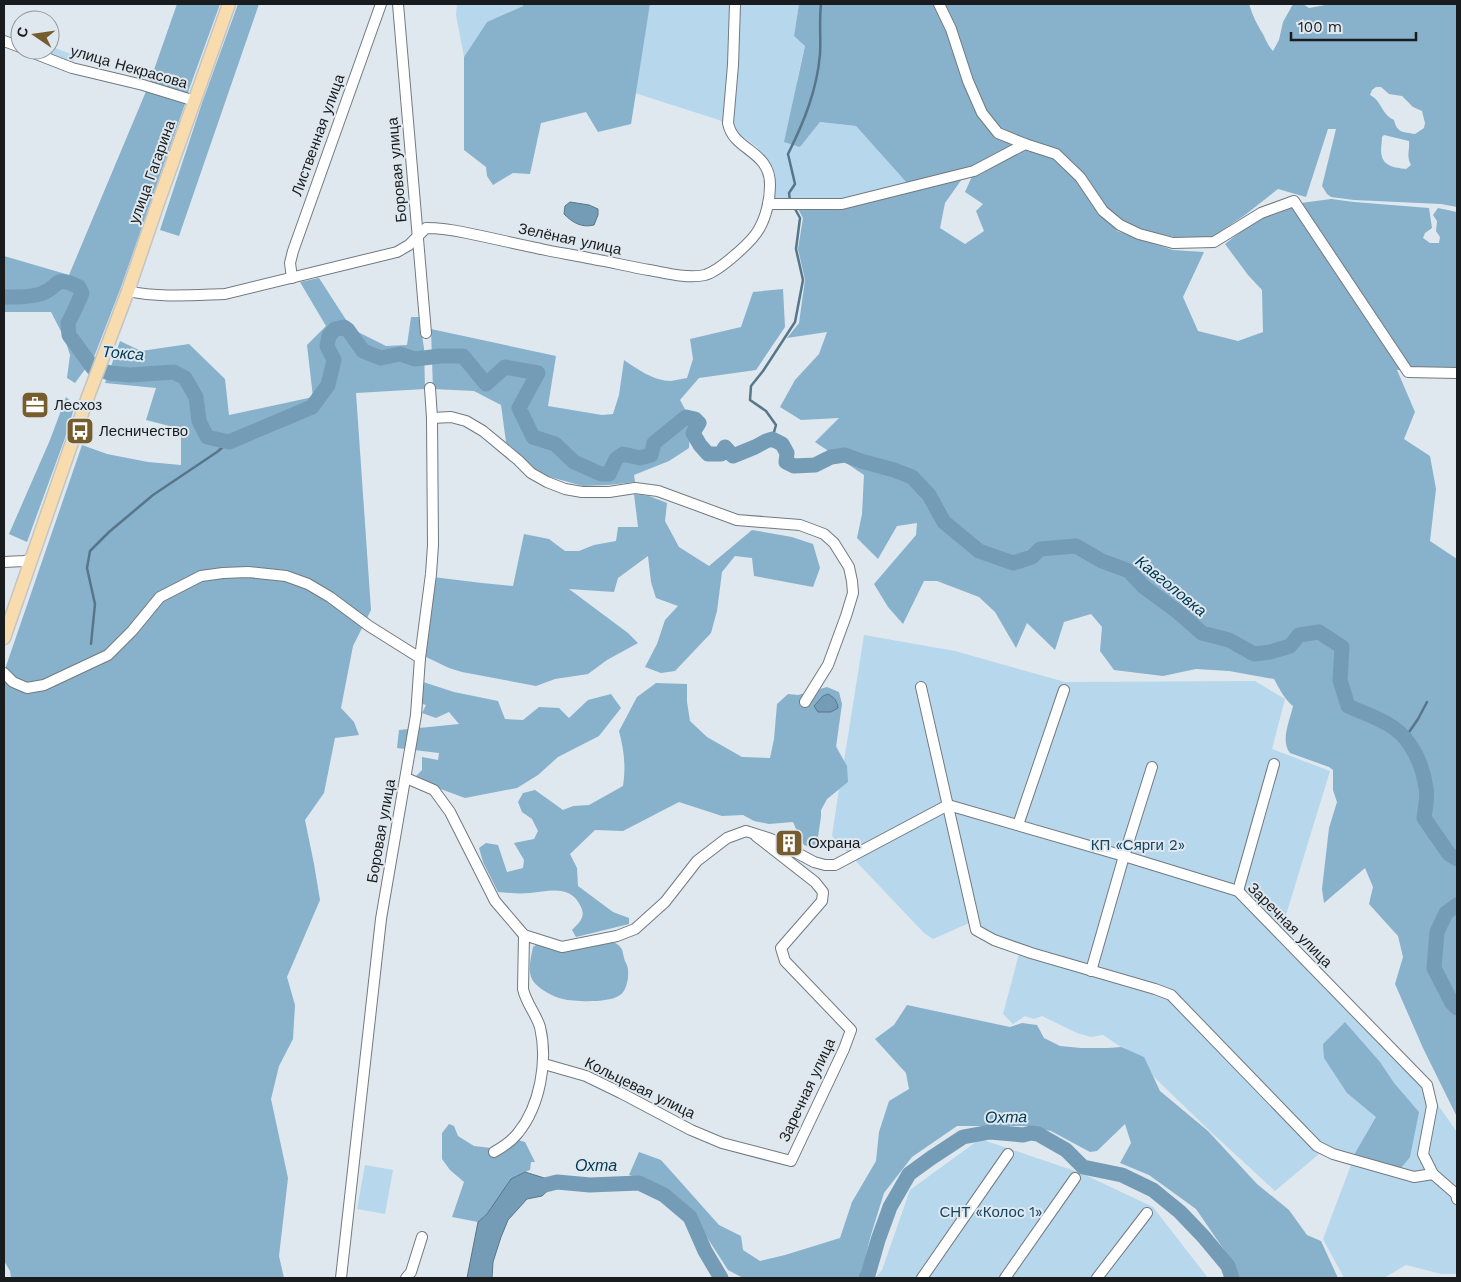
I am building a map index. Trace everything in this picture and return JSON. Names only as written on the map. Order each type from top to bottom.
[{"type":"main road","name":"улица Гагарина","points":[[4,638],[94,378],[128,291],[229,4]]},
{"type":"street","name":"Лиственная улица","points":[[292,278],[290,263],[293,251],[381,4]]},
{"type":"street","name":"Боровая улица","points":[[398,4],[426,333]]},
{"type":"street","name":"Зелёная улица","points":[[128,291],[167,295],[225,294],[397,252],[409,245],[426,228],[438,228],[501,239],[543,250],[624,266],[691,276],[705,275],[723,266],[759,230],[768,204],[770,184],[768,168],[756,155],[734,137],[730,132],[728,123],[733,65],[735,4]]},
{"type":"street","points":[[939,4],[951,29],[968,82],[982,114],[998,133],[1056,154],[1080,177],[1103,211],[1120,225],[1139,234],[1173,243],[1214,242],[1262,213],[1294,201],[1408,372],[1457,373]]},
{"type":"street","name":"улица Некрасова","points":[[52,60],[72,68],[142,85],[195,101]]},
{"type":"street","points":[[768,204],[842,204],[974,171],[1025,144]]},
{"type":"street","name":"Боровая улица","points":[[341,1278],[381,919],[416,715],[420,658],[431,574],[433,545],[430,388]]},
{"type":"street","points":[[432,418],[451,417],[466,421],[484,431],[531,473],[547,482],[565,488],[582,492],[609,492],[635,488],[658,491],[737,520],[800,525],[824,534],[834,543],[849,567],[853,593],[828,665],[805,702]]},
{"type":"street","points":[[4,562],[24,562],[30,560]]},
{"type":"street","points":[[4,673],[13,682],[27,688],[44,685],[108,655],[132,631],[160,597],[202,576],[248,572],[286,576],[308,584],[420,658]]},
{"type":"street","points":[[921,687],[976,930],[994,940],[1031,953],[1171,995],[1317,1146],[1333,1154],[1414,1177],[1433,1174],[1456,1194],[1457,1198]]},
{"type":"street","points":[[1018,825],[1064,690]]},
{"type":"street","points":[[1238,891],[1274,764]]},
{"type":"street","points":[[1091,971],[1152,767]]},
{"type":"street","points":[[406,778],[434,790],[445,804],[495,901],[524,935],[562,946],[617,936],[634,929],[665,902],[697,861],[727,838],[746,831],[771,839],[814,862],[835,865],[948,805]]},
{"type":"street","name":"Заречная улица","points":[[948,805],[1238,891],[1427,1085],[1432,1106],[1423,1154],[1433,1174]]},
{"type":"street","name":"Заречная улица","points":[[722,1143],[791,1161],[844,1049],[851,1030],[786,961],[781,948],[822,901],[824,895],[815,882],[757,837],[746,831]]},
{"type":"street","points":[[494,1152],[508,1144],[527,1119],[539,1089],[544,1064],[540,1028],[523,989],[524,935]]},
{"type":"street","name":"Кольцевая улица","points":[[544,1064],[586,1076],[621,1092],[691,1130],[722,1143]]},
{"type":"street","points":[[922,1278],[1008,1154]]},
{"type":"street","points":[[1005,1278],[1075,1178]]},
{"type":"street","points":[[1097,1278],[1147,1213]]},
{"type":"street","points":[[406,1278],[411,1272],[422,1237]]},
{"type":"green space","points":[[457,4],[523,4],[523,6],[487,22],[464,57],[456,15]]},
{"type":"green space","points":[[650,4],[799,4],[794,36],[805,45],[797,81],[800,147],[820,122],[856,126],[907,183],[842,198],[775,200],[772,168],[757,147],[719,120],[635,93]]},
{"type":"green space","points":[[60,50],[76,56],[73,62],[60,57]]},
{"type":"green space","name":"КП «Сярги 2»","points":[[864,635],[955,651],[1065,682],[1255,681],[1285,699],[1272,749],[1330,771],[1278,941],[1433,1098],[1457,1132],[1457,1274],[1441,1274],[1406,1265],[1384,1278],[1344,1278],[1323,1239],[1351,1165],[1319,1154],[1275,1191],[1127,1051],[1103,1035],[1091,1037],[1077,1033],[1042,1016],[1034,1019],[1025,1016],[1013,1024],[1003,1014],[1019,954],[973,933],[969,923],[933,939],[924,933],[832,836],[839,789],[827,799],[821,810],[831,735],[844,761]]},
{"type":"green space","name":"СНТ «Колос 1»","points":[[980,1139],[1081,1173],[1153,1207],[1208,1278],[875,1278],[882,1270],[910,1190]]},
{"type":"green space","points":[[365,1165],[393,1170],[385,1214],[357,1209]]},
{"type":"shaded area","points":[[177,4],[220,4],[187,95],[149,84]]},
{"type":"shaded area","points":[[238,4],[259,4],[179,236],[160,230],[202,103]]},
{"type":"shaded area","points":[[523,4],[650,4],[631,124],[598,132],[586,112],[541,123],[530,174],[513,173],[493,185],[487,176],[486,167],[464,150],[464,57],[487,22],[523,6]]},
{"type":"shaded area","points":[[799,4],[1249,4],[1253,16],[1273,51],[1279,40],[1283,22],[1293,4],[1303,4],[1309,8],[1331,4],[1457,4],[1457,207],[1441,204],[1354,200],[1331,197],[1322,186],[1336,129],[1328,129],[1306,197],[1278,189],[1245,215],[1212,237],[1174,237],[1137,229],[1104,212],[1117,231],[1173,250],[1204,252],[1183,297],[1198,331],[1238,341],[1263,332],[1262,290],[1248,275],[1225,244],[1254,221],[1293,202],[1301,203],[1331,199],[1429,208],[1432,228],[1425,233],[1423,238],[1430,243],[1439,243],[1440,237],[1436,231],[1437,221],[1433,215],[1438,208],[1457,212],[1457,370],[1397,370],[1415,412],[1404,439],[1430,456],[1436,489],[1430,541],[1457,559],[1457,1117],[1423,1048],[1395,984],[1403,957],[1398,936],[1369,904],[1373,887],[1365,868],[1324,903],[1322,889],[1329,828],[1337,802],[1333,790],[1333,770],[1290,753],[1287,748],[1286,737],[1293,706],[1274,679],[1229,671],[1196,669],[1163,676],[1114,670],[1100,651],[1102,627],[1091,614],[1064,622],[1055,650],[1027,623],[1016,648],[995,612],[979,597],[937,581],[924,581],[903,624],[888,607],[874,584],[916,535],[917,523],[897,526],[878,559],[857,538],[862,514],[864,475],[815,442],[839,418],[801,420],[780,407],[795,380],[819,354],[827,332],[787,338],[799,323],[805,280],[798,249],[803,218],[797,207],[842,208],[962,179],[945,203],[940,228],[965,244],[984,231],[976,211],[983,204],[965,192],[974,172],[1025,144],[973,171],[907,183],[856,126],[820,122],[800,147],[784,142],[805,46],[794,36]],"holes":[[[1376,87],[1381,87],[1389,94],[1402,96],[1413,107],[1422,111],[1425,123],[1424,128],[1415,134],[1399,130],[1394,120],[1386,114],[1370,95]],[[1384,135],[1409,141],[1408,156],[1411,165],[1406,169],[1392,166],[1384,160],[1381,155],[1382,137]]]},
{"type":"shaded area","points":[[147,89],[186,101],[121,287],[94,357],[75,383],[67,378],[70,355],[65,339],[51,312],[4,312],[4,256],[69,275]]},
{"type":"shaded area","points":[[570,202],[589,205],[598,209],[594,225],[578,224],[564,214],[565,206]]},
{"type":"shaded area","points":[[319,278],[352,329],[386,346],[407,345],[411,317],[419,317],[424,348],[425,389],[356,393],[371,610],[353,646],[341,708],[354,722],[359,735],[335,738],[324,793],[305,820],[320,900],[287,977],[295,1005],[293,1039],[279,1066],[271,1099],[288,1178],[279,1256],[284,1278],[11,1278],[10,1271],[4,1261],[4,672],[82,445],[107,454],[148,462],[181,465],[181,429],[146,420],[156,388],[105,383],[120,341],[141,351],[189,344],[225,379],[229,415],[313,397],[307,345],[326,326],[300,282]]},
{"type":"shaded area","points":[[783,289],[785,327],[756,370],[699,378],[680,400],[692,422],[689,448],[669,461],[634,475],[635,482],[583,486],[550,477],[534,468],[506,442],[501,405],[474,391],[433,389],[431,329],[556,356],[548,406],[602,415],[613,414],[619,395],[624,360],[658,379],[671,381],[687,378],[693,359],[690,339],[741,327],[753,292]]},
{"type":"shaded area","points":[[66,397],[75,405],[27,542],[9,534],[50,440]]},
{"type":"shaded area","points":[[634,494],[649,496],[667,503],[665,521],[679,547],[709,566],[752,530],[792,537],[813,544],[820,568],[813,587],[754,576],[752,558],[735,556],[722,572],[717,611],[711,633],[675,671],[661,673],[645,667],[657,644],[665,620],[678,606],[656,598],[651,582],[648,556],[618,578],[614,592],[569,589],[628,633],[638,643],[607,660],[588,674],[555,679],[536,686],[462,672],[424,656],[433,577],[513,586],[524,534],[549,539],[565,551],[579,551],[594,545],[616,541],[618,527],[638,527]]},
{"type":"shaded area","points":[[417,680],[454,692],[498,701],[505,719],[523,720],[539,707],[559,708],[569,718],[588,700],[611,694],[621,708],[599,736],[558,757],[538,775],[517,788],[465,798],[427,784],[415,777],[422,770],[422,757],[438,760],[439,753],[397,748],[399,730],[459,724],[449,712],[436,718],[422,713],[426,705],[416,702]]},
{"type":"shaded area","points":[[656,683],[687,684],[690,721],[707,737],[742,757],[770,758],[774,739],[777,704],[788,694],[798,695],[827,687],[839,692],[842,704],[836,747],[847,766],[848,782],[827,799],[821,810],[817,843],[813,848],[804,845],[793,822],[769,824],[754,821],[743,815],[722,816],[679,802],[623,831],[595,830],[570,854],[577,868],[578,886],[613,912],[629,918],[629,924],[576,937],[572,930],[581,920],[583,914],[577,900],[565,892],[552,890],[530,893],[498,892],[483,862],[479,848],[486,843],[498,845],[507,872],[523,868],[524,860],[514,843],[534,839],[538,831],[532,819],[522,812],[518,802],[523,793],[535,790],[563,810],[573,806],[589,805],[623,786],[624,758],[619,731],[637,697]]},
{"type":"shaded area","points":[[828,694],[835,700],[838,708],[831,712],[818,712],[814,706],[823,696]]},
{"type":"shaded area","points":[[613,942],[622,949],[628,967],[628,980],[624,990],[622,994],[615,998],[592,1001],[563,999],[542,990],[531,977],[530,969],[533,947],[536,945]]},
{"type":"shaded area","points":[[907,1005],[1010,1027],[1022,1023],[1037,1025],[1044,1038],[1060,1046],[1081,1048],[1121,1047],[1144,1057],[1160,1091],[1208,1131],[1257,1184],[1289,1210],[1307,1235],[1321,1241],[1338,1278],[1237,1278],[1231,1260],[1196,1209],[1149,1175],[1120,1163],[1131,1143],[1125,1124],[1097,1151],[1090,1152],[1051,1131],[1026,1126],[957,1126],[912,1157],[884,1193],[870,1238],[862,1274],[858,1278],[743,1278],[728,1270],[692,1214],[670,1193],[642,1179],[629,1175],[639,1152],[661,1160],[719,1225],[741,1236],[743,1250],[760,1261],[840,1238],[852,1202],[876,1161],[879,1132],[889,1101],[909,1089],[906,1073],[875,1039],[894,1025]]},
{"type":"shaded area","points":[[1345,1022],[1380,1062],[1394,1083],[1419,1112],[1410,1157],[1401,1168],[1354,1155],[1376,1117],[1347,1093],[1324,1058],[1323,1044]]},
{"type":"shaded area","points":[[449,1124],[454,1126],[458,1136],[474,1146],[491,1148],[514,1139],[525,1142],[535,1162],[531,1162],[530,1170],[525,1172],[478,1222],[452,1217],[464,1182],[450,1170],[442,1159],[442,1133]]},
{"type":"shaded area","points":[[525,1172],[557,1182],[542,1196],[527,1199],[508,1220],[493,1262],[492,1278],[467,1278],[478,1222],[487,1214],[511,1179]]},
{"type":"waterway","points":[[790,201],[789,193],[795,184],[788,154],[804,118],[816,80],[820,54],[821,4]]},
{"type":"waterway","points":[[772,439],[776,425],[766,411],[750,400],[751,386],[795,322],[803,280],[796,249],[800,218],[794,207]]},
{"type":"waterway","name":"Кавголовка","points":[[4,297],[36,295],[46,292],[57,283],[64,281],[79,287],[82,293],[68,323],[69,335],[93,368],[110,373],[130,375],[174,372],[185,378],[196,397],[199,421],[207,437],[229,442],[312,407],[328,385],[334,360],[327,346],[329,336],[335,329],[344,327],[363,351],[381,358],[400,354],[415,359],[463,356],[486,384],[505,367],[538,373],[519,408],[533,437],[555,444],[574,462],[601,474],[609,474],[616,459],[623,454],[640,458],[651,455],[654,443],[686,417],[695,419],[699,423],[693,433],[708,454],[721,454],[725,447],[733,456],[772,439],[782,444],[787,453],[786,462],[794,466],[815,465],[831,457],[845,455],[912,477],[929,495],[944,522],[979,551],[1013,563],[1032,557],[1040,549],[1076,546],[1102,561],[1129,571],[1144,587],[1178,612],[1202,633],[1229,640],[1254,654],[1270,652],[1290,646],[1299,635],[1319,632],[1342,647],[1340,680],[1348,706],[1389,724],[1400,733],[1416,754],[1425,779],[1427,795],[1424,818],[1449,854],[1457,859]]},
{"type":"waterway","points":[[91,644],[95,604],[87,568],[90,551],[109,532],[153,495],[229,442]]},
{"type":"waterway","points":[[1405,738],[1427,702]]},
{"type":"waterway","name":"Кавголовка","points":[[1457,905],[1446,913],[1437,932],[1434,968],[1452,1003],[1457,1008]]},
{"type":"waterway","name":"Охта","points":[[866,1278],[890,1207],[909,1174],[963,1137],[990,1132],[1023,1135],[1038,1134],[1066,1150],[1083,1167],[1122,1175],[1153,1190],[1180,1212],[1203,1236],[1228,1266],[1232,1278]]},
{"type":"waterway","name":"Охта","points":[[537,1187],[557,1182],[590,1185],[639,1183],[664,1195],[690,1217],[705,1251],[721,1278]]},
{"type":"place","name":"Лесхоз","points":[[35,405]]},
{"type":"place","name":"Лесничество","points":[[80,431]]},
{"type":"place","name":"Охрана","points":[[789,843]]},
{"type":"water label","name":"Токса","points":[[123,353]]}]
